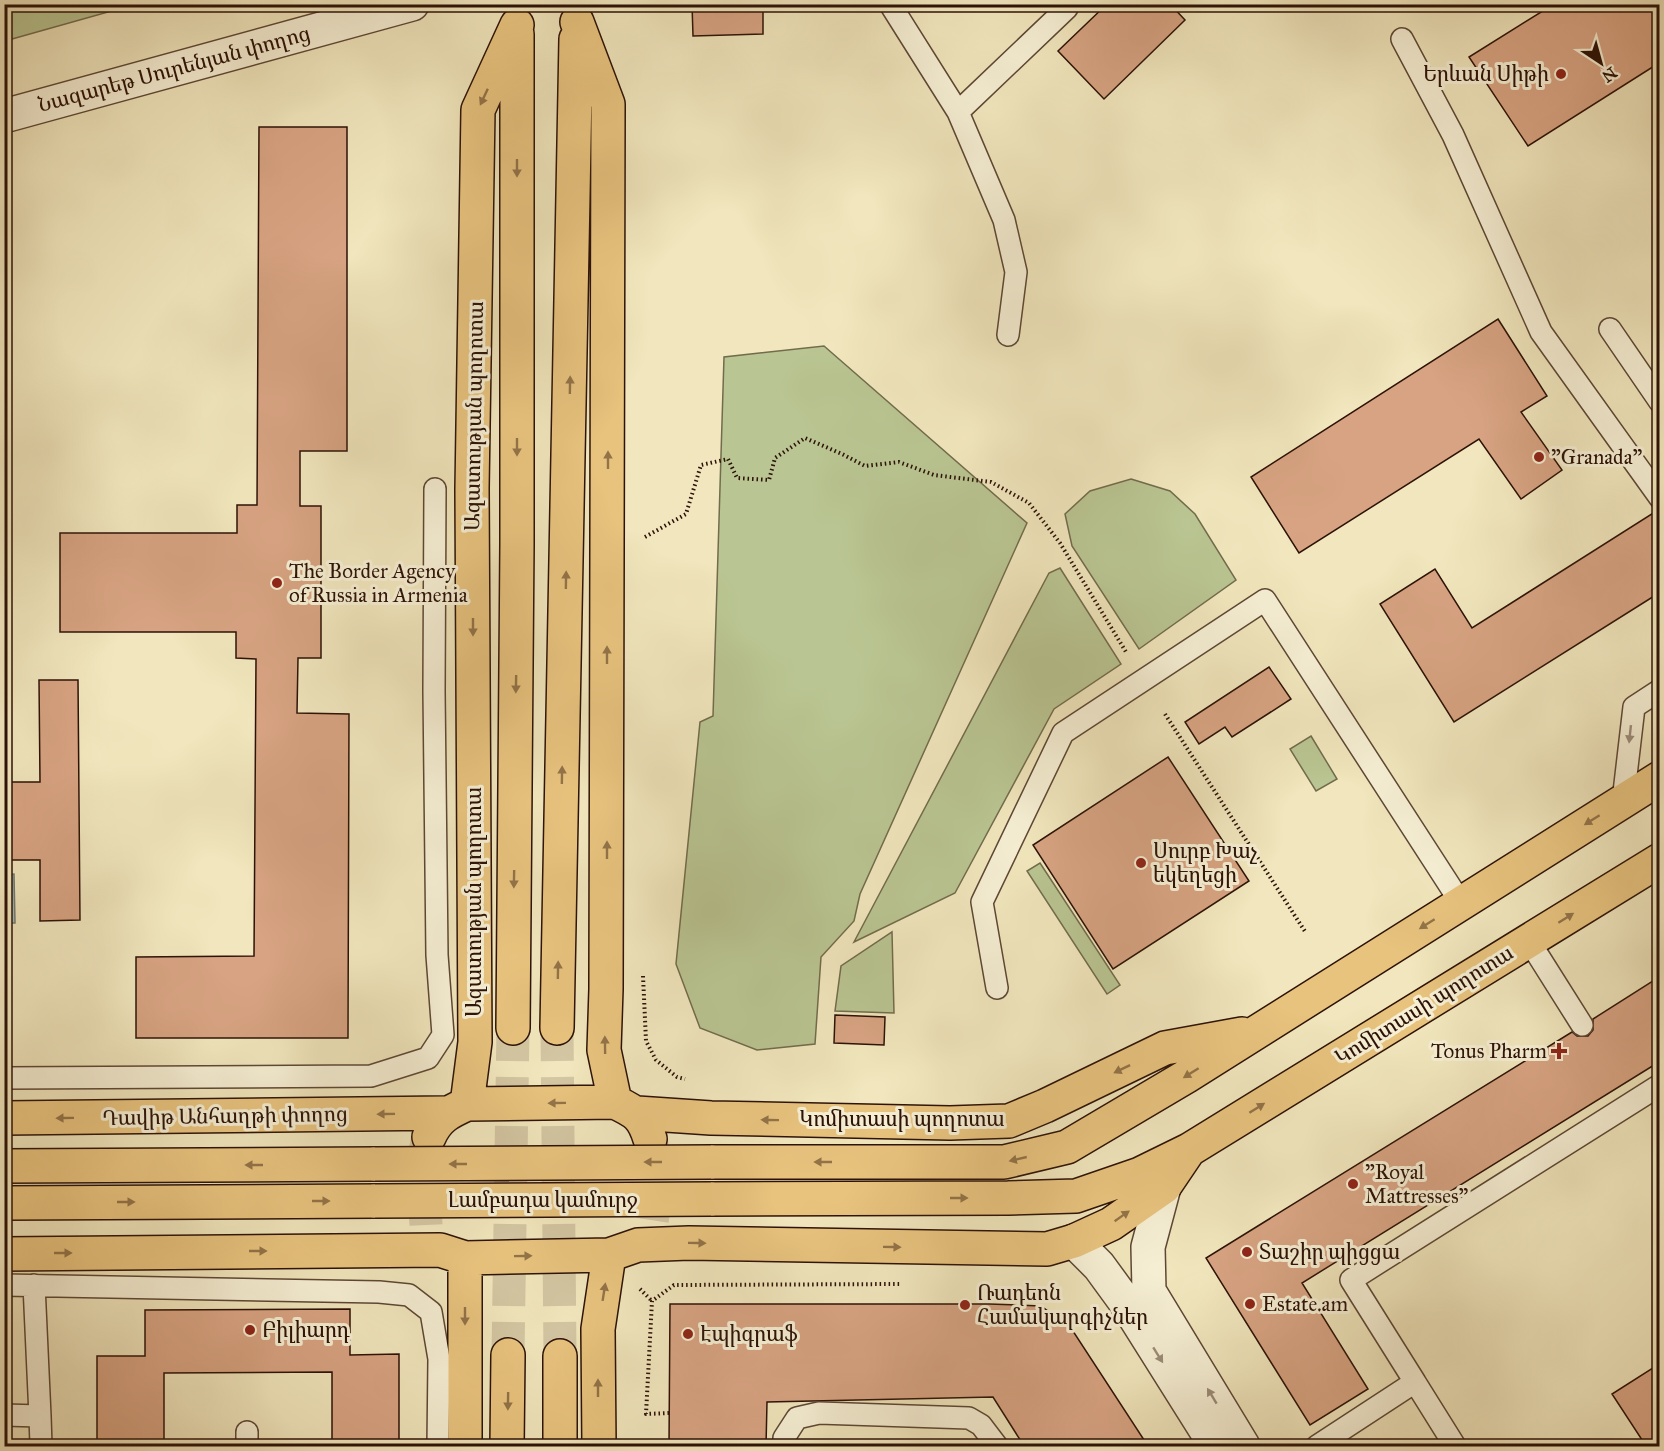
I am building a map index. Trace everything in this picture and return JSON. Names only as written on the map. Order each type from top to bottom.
[{"type":"main road","points":[[557,1029],[577,13]]},
{"type":"main road","points":[[447,1118],[634,1118],[604,1050],[608,104],[577,13]]},
{"type":"main road","name":"Ազատության պողոտա","points":[[513,1028],[518,15]]},
{"type":"main road","name":"Ազատության պողոտա","points":[[447,1118],[475,1042],[472,489],[478,110],[518,15]]},
{"type":"main road","name":"Կոմիտասի պողոտա","points":[[711,1162],[1004,1162],[1067,1147],[1258,1031],[1659,778]]},
{"type":"main road","name":"Կոմիտասի պողոտա","points":[[711,1199],[1076,1196],[1140,1174],[1189,1150],[1659,860]]},
{"type":"main road","name":"Կոմիտասի պողոտա","points":[[634,1118],[950,1123],[1009,1120],[1045,1106],[1165,1048],[1258,1031]]},
{"type":"main road","name":"Դավիթ Անհաղթի փողոց","points":[[4,1118],[447,1118]]},
{"type":"main road","name":"Կոմիտասի պողոտա","points":[[633,1241],[1047,1250],[1074,1241],[1111,1224],[1164,1187],[1189,1150]]},
{"type":"main road","name":"Լամբադա կամուրջ","points":[[4,1166],[711,1162]]},
{"type":"main road","name":"Լամբադա կամուրջ","points":[[4,1203],[711,1199]]},
{"type":"main road","points":[[4,1254],[633,1241],[598,1329],[599,1446]]},
{"type":"main road","points":[[444,1244],[465,1446]]},
{"type":"main road","points":[[507,1446],[508,1355]]},
{"type":"main road","points":[[560,1356],[560,1446]]},
{"type":"street","name":"Նազարեթ Սուրենյան փողոց","points":[[4,116],[412,4]]},
{"type":"street","points":[[1164,1187],[1148,1246],[1149,1291],[1243,1446]]},
{"type":"street","points":[[1074,1241],[1099,1266],[1126,1303],[1216,1446]]},
{"type":"lane","points":[[890,4],[958,112],[1005,220],[1016,272],[1008,335]]},
{"type":"lane","points":[[958,112],[1067,8]]},
{"type":"lane","points":[[1402,39],[1454,135],[1541,333],[1659,498]]},
{"type":"lane","points":[[1610,329],[1659,402]]},
{"type":"lane","points":[[4,1078],[371,1076],[428,1058],[443,1035],[437,955],[434,703],[435,489]]},
{"type":"lane","points":[[997,988],[982,902],[1063,733],[1265,600],[1461,903]]},
{"type":"lane","points":[[1623,801],[1634,706],[1659,690]]},
{"type":"lane","points":[[1529,941],[1582,1025]]},
{"type":"lane","points":[[1455,1446],[1350,1280],[1626,1094],[1659,1085]]},
{"type":"lane","points":[[4,1285],[379,1292],[409,1295],[431,1312],[439,1359],[438,1446]]},
{"type":"lane","points":[[34,1285],[41,1446]]},
{"type":"lane","points":[[1317,1446],[1415,1382]]},
{"type":"lane","points":[[784,1446],[783,1438],[797,1418],[819,1413],[969,1418],[981,1425],[997,1446]]},
{"type":"lane","points":[[4,1415],[40,1416]]},
{"type":"path","points":[[645,537],[686,514],[701,465],[728,459],[737,478],[769,480],[775,458],[805,438],[865,466],[899,462],[934,475],[991,482],[1029,503],[1060,543],[1125,652]]},
{"type":"path","points":[[1165,714],[1306,933]]},
{"type":"path","points":[[643,972],[646,1041],[656,1060],[677,1077],[687,1080]]},
{"type":"path","points":[[652,1301],[674,1285],[902,1284]]},
{"type":"path","points":[[640,1289],[652,1301],[646,1414],[669,1413]]},
{"type":"green space","points":[[5,4],[133,4],[133,5],[5,41]]},
{"type":"green space","points":[[824,346],[1027,523],[860,894],[854,921],[821,957],[815,1044],[757,1050],[700,1028],[676,964],[700,722],[713,716],[724,357]]},
{"type":"green space","points":[[1131,479],[1170,491],[1195,514],[1236,580],[1139,649],[1072,546],[1065,514],[1090,491]]},
{"type":"green space","points":[[1060,568],[1121,664],[1054,709],[955,893],[854,942],[1049,573]]},
{"type":"green space","points":[[1311,736],[1337,779],[1316,791],[1290,749]]},
{"type":"green space","points":[[1040,863],[1120,985],[1107,994],[1027,871]]},
{"type":"green space","points":[[892,932],[894,1013],[835,1011],[841,966]]},
{"type":"water","points":[[14,874],[15,923],[5,923],[5,875]]},
{"type":"building","points":[[692,4],[763,4],[763,34],[693,36]]},
{"type":"building","points":[[1107,4],[1170,4],[1185,20],[1104,99],[1058,51]]},
{"type":"building","name":"Երևան Սիթի","points":[[1554,4],[1659,4],[1659,63],[1528,146],[1469,57]]},
{"type":"building","points":[[259,127],[347,127],[347,451],[300,451],[300,506],[321,506],[321,658],[298,658],[297,713],[349,714],[348,1038],[136,1038],[136,957],[254,956],[256,659],[236,658],[236,632],[60,632],[60,533],[237,533],[237,505],[257,505]]},
{"type":"building","points":[[1498,319],[1547,396],[1521,412],[1562,470],[1521,499],[1479,439],[1299,553],[1251,477]]},
{"type":"building","points":[[1658,510],[1659,593],[1454,722],[1380,604],[1435,569],[1472,628]]},
{"type":"building","points":[[1269,667],[1291,699],[1232,737],[1225,727],[1199,744],[1185,722]]},
{"type":"building","points":[[39,680],[78,680],[80,920],[40,921],[40,860],[4,860],[4,782],[40,782]]},
{"type":"building","name":"Սուրբ Խաչ եկեղեցի","points":[[1168,757],[1249,881],[1113,969],[1033,845]]},
{"type":"building","points":[[1659,977],[1659,1062],[1302,1283],[1368,1389],[1310,1425],[1206,1258],[1572,1032],[1577,1036],[1588,1036],[1593,1030],[1593,1019]]},
{"type":"building","points":[[835,1015],[885,1017],[884,1045],[834,1043]]},
{"type":"building","points":[[670,1304],[1041,1306],[1071,1328],[1148,1446],[1024,1446],[993,1397],[767,1402],[766,1446],[669,1446]]},
{"type":"building","points":[[350,1309],[350,1355],[399,1354],[399,1446],[332,1446],[332,1372],[164,1373],[164,1446],[97,1446],[97,1356],[145,1356],[145,1310]]},
{"type":"building","points":[[1659,1364],[1659,1446],[1646,1446],[1612,1394]]},
{"type":"tunnel","points":[[508,1355],[513,1028]]},
{"type":"tunnel","points":[[557,1028],[560,1356]]},
{"type":"tunnel","points":[[426,1225],[423,1168],[429,1137]]},
{"type":"tunnel","points":[[650,1139],[656,1169],[652,1222]]},
{"type":"place","name":"Երևան Սիթի","points":[[1561,74]]},
{"type":"place","name":"\"Granada\"","points":[[1539,457]]},
{"type":"place","name":"The Border Agency of Russia in Armenia","points":[[277,583]]},
{"type":"place","name":"Սուրբ Խաչ եկեղեցի","points":[[1141,863]]},
{"type":"place","name":"Tonus Pharm","points":[[1559,1051]]},
{"type":"place","name":"\"Royal Mattresses\"","points":[[1353,1184]]},
{"type":"place","name":"Տաշիր պիցցա","points":[[1247,1252]]},
{"type":"place","name":"Estate.am","points":[[1250,1304]]},
{"type":"place","name":"Ռադեոն Համակարգիչներ","points":[[965,1305]]},
{"type":"place","name":"Բիլիարդ","points":[[250,1330]]},
{"type":"place","name":"Էպիգրաֆ","points":[[688,1334]]}]
